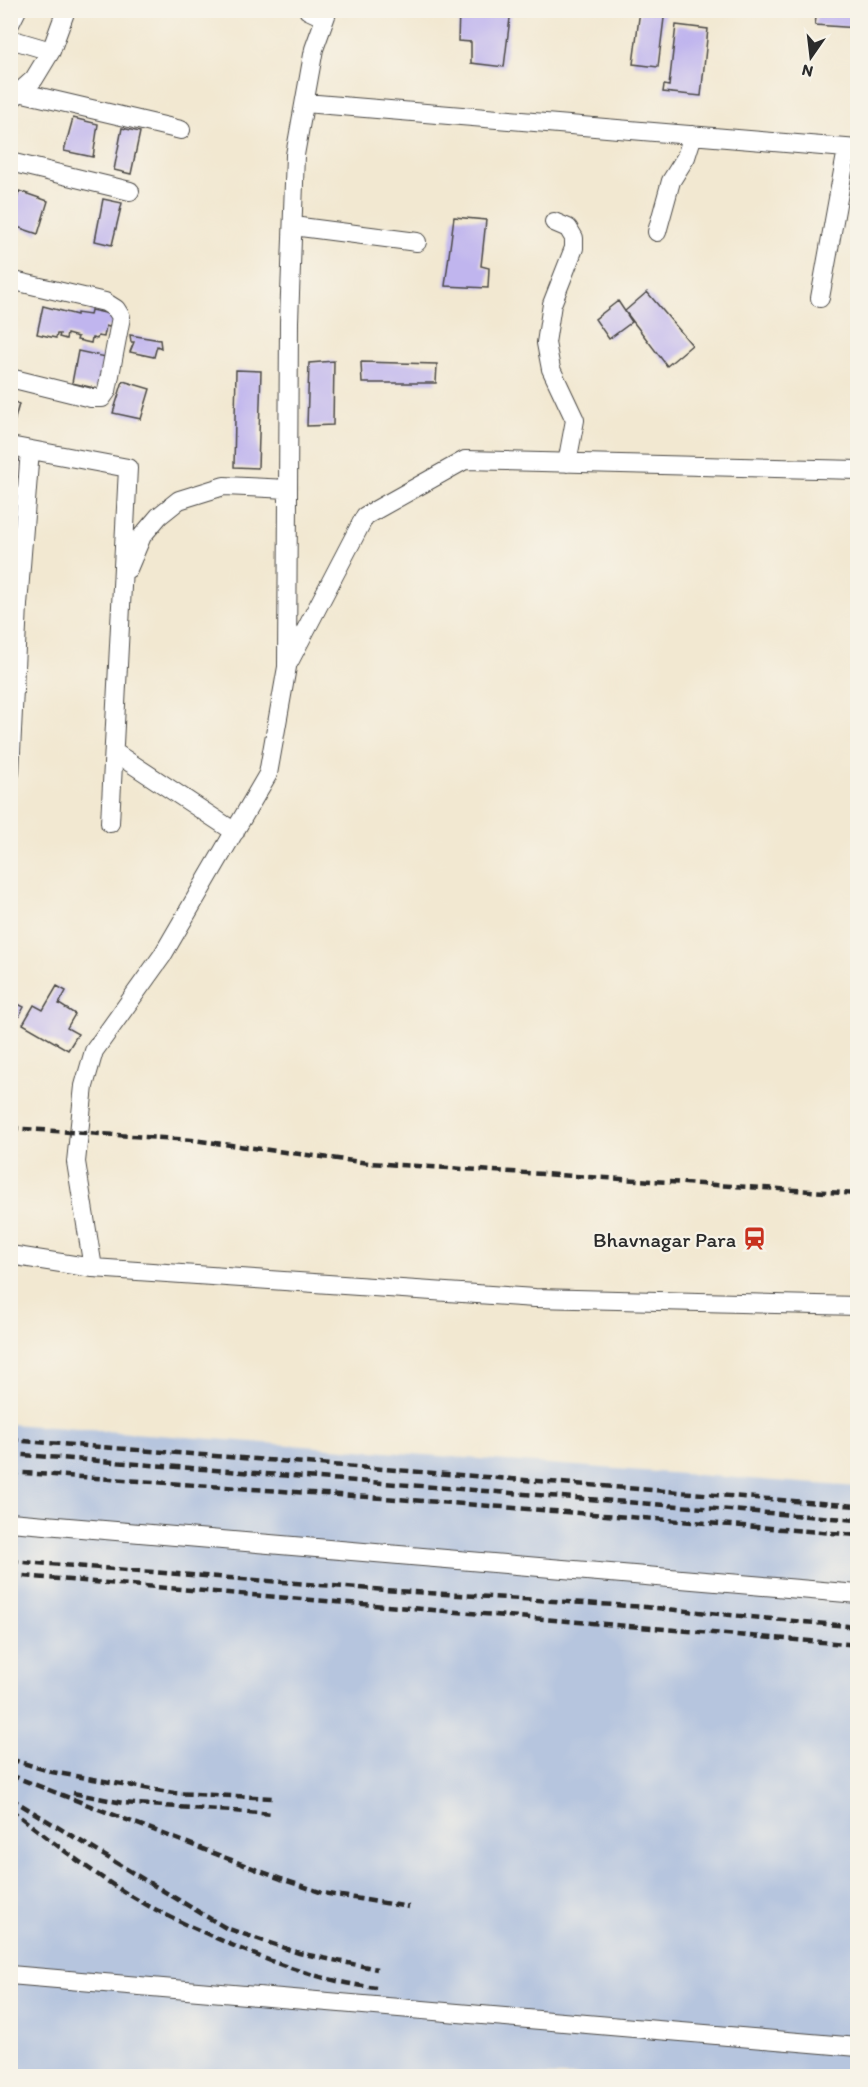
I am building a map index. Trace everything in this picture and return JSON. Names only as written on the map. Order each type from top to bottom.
[{"type":"street","points":[[10,24],[17,10]]},
{"type":"street","points":[[15,96],[34,79],[51,51],[66,10]]},
{"type":"street","points":[[93,1268],[76,1162],[84,1086],[94,1051],[162,956],[268,774],[286,667],[289,322],[296,155],[314,49],[327,14],[308,10]]},
{"type":"street","points":[[10,39],[51,51]]},
{"type":"street","points":[[15,96],[181,130]]},
{"type":"street","points":[[305,102],[852,149],[820,298]]},
{"type":"street","points":[[657,232],[671,181],[686,157],[693,135]]},
{"type":"street","points":[[10,162],[130,191]]},
{"type":"street","points":[[554,222],[568,228],[574,238],[573,248],[552,304],[546,343],[551,369],[575,420],[567,463]]},
{"type":"street","points":[[293,226],[417,242]]},
{"type":"street","points":[[10,280],[105,302],[116,309],[121,317],[107,391],[102,398],[91,398],[10,378]]},
{"type":"street","points":[[10,446],[128,468],[110,823]]},
{"type":"street","points":[[10,773],[18,605],[30,450]]},
{"type":"street","points":[[286,667],[365,516],[465,460],[858,470]]},
{"type":"street","points":[[122,581],[142,536],[159,516],[179,500],[224,486],[288,489]]},
{"type":"street","points":[[114,752],[235,832]]},
{"type":"street","points":[[10,1255],[93,1268],[535,1298],[858,1306]]},
{"type":"street","points":[[10,1522],[858,1594]]},
{"type":"street","points":[[10,1975],[858,2047]]},
{"type":"shaded area","points":[[10,1424],[857,1487],[857,2076],[11,2076]]},
{"type":"building","points":[[459,10],[511,10],[504,67],[471,63],[471,42],[458,41]]},
{"type":"building","points":[[640,10],[665,10],[658,67],[633,64]]},
{"type":"building","points":[[817,10],[858,12],[858,28],[815,25]]},
{"type":"building","points":[[676,25],[708,29],[701,96],[663,92],[664,85],[669,86]]},
{"type":"building","points":[[73,118],[98,124],[93,157],[64,151]]},
{"type":"building","points":[[122,128],[140,132],[131,174],[114,170]]},
{"type":"building","points":[[19,191],[48,201],[38,234],[11,225]]},
{"type":"building","points":[[103,199],[122,203],[112,245],[95,241]]},
{"type":"building","points":[[454,217],[486,220],[481,266],[489,268],[488,288],[445,286]]},
{"type":"building","points":[[647,292],[692,345],[667,366],[625,311]]},
{"type":"building","points":[[618,301],[632,322],[609,339],[595,319]]},
{"type":"building","points":[[43,306],[77,315],[77,313],[90,315],[91,310],[115,315],[112,328],[106,326],[104,337],[92,338],[91,343],[77,340],[78,337],[67,334],[66,339],[59,337],[60,334],[57,334],[56,338],[37,334]]},
{"type":"building","points":[[130,335],[160,340],[161,348],[157,346],[154,357],[130,352],[134,342],[131,342]]},
{"type":"building","points":[[78,351],[106,357],[99,389],[72,383]]},
{"type":"building","points":[[334,361],[333,425],[307,426],[309,363]]},
{"type":"building","points":[[361,362],[437,364],[436,383],[362,383]]},
{"type":"building","points":[[236,370],[261,371],[258,468],[234,467]]},
{"type":"building","points":[[123,381],[150,389],[141,419],[113,413]]},
{"type":"building","points":[[10,399],[19,404],[11,433],[10,433]]},
{"type":"building","points":[[10,460],[21,460],[21,477],[10,477]]},
{"type":"building","points":[[10,488],[16,488],[16,500],[10,500]]},
{"type":"building","points":[[57,986],[66,991],[59,1004],[75,1014],[67,1028],[78,1034],[68,1050],[23,1024],[34,1005],[43,1010]]},
{"type":"building","points":[[14,1002],[24,1007],[18,1018],[10,1014]]},
{"type":"railway","points":[[10,1128],[192,1140],[369,1163],[858,1194]]},
{"type":"railway","points":[[10,1440],[858,1506]]},
{"type":"railway","points":[[10,1454],[858,1520]]},
{"type":"railway","points":[[10,1472],[439,1502],[858,1535]]},
{"type":"railway","points":[[10,1561],[398,1591],[645,1607],[858,1627]]},
{"type":"railway","points":[[10,1575],[858,1645]]},
{"type":"railway","points":[[10,1759],[52,1772],[174,1793],[273,1798]]},
{"type":"railway","points":[[10,1775],[323,1893],[409,1907]]},
{"type":"railway","points":[[73,1793],[123,1803],[273,1814]]},
{"type":"railway","points":[[10,1798],[226,1928],[299,1953],[377,1969]]},
{"type":"railway","points":[[10,1809],[107,1881],[172,1918],[287,1967],[331,1980],[376,1988]]},
{"type":"place","name":"Bhavnagar Para","points":[[754,1239]]}]
